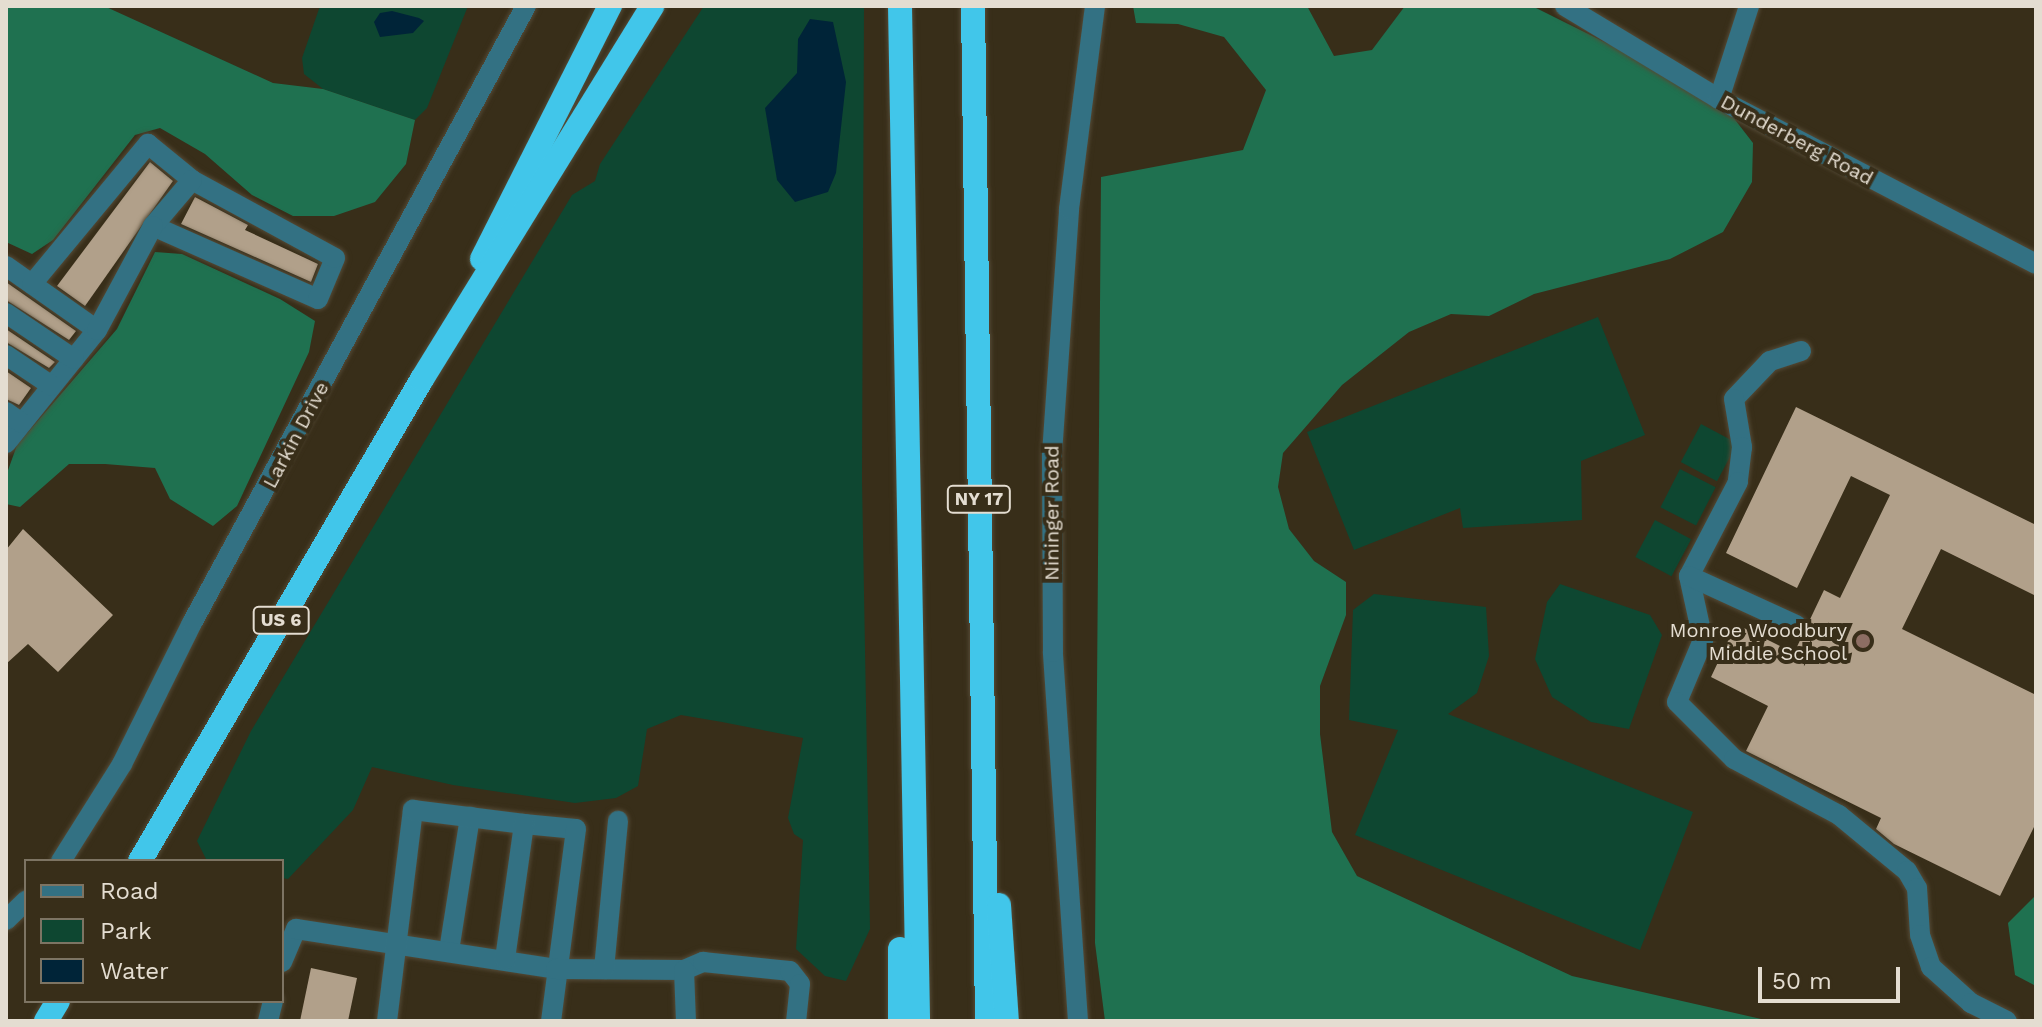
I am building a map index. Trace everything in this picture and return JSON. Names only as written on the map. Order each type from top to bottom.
[{"type":"highway","name":"US 6","points":[[422,379],[610,6]]},
{"type":"highway","name":"US 6","points":[[141,859],[422,379],[652,6]]},
{"type":"highway","points":[[900,6],[918,1021]]},
{"type":"highway","name":"NY 17","points":[[973,6],[983,796],[1002,923],[1007,1021]]},
{"type":"highway","points":[[900,1021],[900,902],[913,715]]},
{"type":"highway","points":[[983,796],[987,1021]]},
{"type":"highway","points":[[46,1021],[57,1003]]},
{"type":"street","name":"Larkin Drive","points":[[62,859],[122,764],[192,623],[526,6]]},
{"type":"street","name":"Nininger Road","points":[[1078,1021],[1053,652],[1052,454],[1067,224],[1095,6]]},
{"type":"street","name":"Dunderberg Road","points":[[1565,6],[1719,99],[2036,264]]},
{"type":"street","points":[[1719,99],[1749,6]]},
{"type":"street","points":[[32,284],[148,144],[192,180],[335,258],[318,299],[153,226]]},
{"type":"street","points":[[6,443],[14,417],[52,386],[97,330],[153,226],[192,180]]},
{"type":"street","points":[[6,266],[97,330]]},
{"type":"street","points":[[6,313],[74,359]]},
{"type":"street","points":[[1801,351],[1770,361],[1734,399],[1742,447],[1738,482],[1689,576],[1703,640],[1677,702],[1734,759],[1839,815],[1907,871],[1917,888],[1920,935],[1931,967],[1971,1003],[2007,1021]]},
{"type":"street","points":[[6,355],[52,386]]},
{"type":"street","points":[[1689,576],[1796,625]]},
{"type":"street","points":[[387,1021],[413,810],[576,829],[551,1021]]},
{"type":"street","points":[[449,951],[470,817]]},
{"type":"street","points":[[604,969],[618,821]]},
{"type":"street","points":[[505,960],[524,824]]},
{"type":"street","points":[[6,920],[24,903]]},
{"type":"street","points":[[284,957],[296,929],[398,942],[556,969],[684,970],[703,962],[790,971],[800,984],[796,1021]]},
{"type":"street","points":[[684,970],[686,1021]]},
{"type":"green space","points":[[6,6],[104,6],[273,83],[323,89],[415,120],[406,164],[375,202],[334,216],[293,216],[252,195],[205,154],[160,128],[135,135],[53,240],[32,254],[6,242]]},
{"type":"green space","points":[[320,6],[468,6],[427,108],[415,120],[323,89],[304,74],[302,58]]},
{"type":"green space","points":[[704,6],[864,6],[862,480],[870,929],[846,981],[825,976],[796,949],[803,840],[794,834],[788,818],[803,738],[681,715],[647,729],[638,786],[616,798],[575,803],[453,785],[372,767],[353,810],[288,879],[284,878],[284,859],[206,859],[197,841],[251,731],[572,195],[595,181],[600,164]]},
{"type":"green space","points":[[1133,6],[1307,6],[1334,56],[1372,50],[1405,6],[1532,6],[1719,99],[1753,143],[1752,182],[1723,232],[1670,259],[1534,294],[1489,316],[1451,314],[1409,332],[1342,385],[1283,453],[1278,487],[1289,529],[1314,561],[1346,582],[1346,615],[1320,686],[1320,734],[1332,832],[1357,876],[1572,976],[1770,1021],[1105,1021],[1095,943],[1101,177],[1243,150],[1266,90],[1224,37],[1178,24],[1136,23]]},
{"type":"green space","points":[[155,252],[182,254],[280,299],[315,321],[309,352],[237,506],[213,526],[170,499],[155,468],[105,464],[69,464],[20,507],[6,504],[6,476],[17,445],[117,329]]},
{"type":"green space","points":[[1598,317],[1645,435],[1581,461],[1582,520],[1463,528],[1460,508],[1354,550],[1307,432]]},
{"type":"green space","points":[[1701,424],[1737,443],[1717,481],[1681,462]]},
{"type":"green space","points":[[1680,469],[1716,487],[1696,525],[1660,507]]},
{"type":"green space","points":[[1655,520],[1691,539],[1671,576],[1635,557]]},
{"type":"green space","points":[[1560,584],[1650,615],[1662,635],[1629,729],[1591,722],[1552,697],[1535,659],[1547,602]]},
{"type":"green space","points":[[1374,594],[1486,607],[1489,656],[1477,693],[1448,714],[1693,812],[1640,950],[1355,835],[1398,730],[1349,720],[1353,610]]},
{"type":"green space","points":[[2036,895],[2036,986],[2015,975],[2008,923]]},
{"type":"water","points":[[392,11],[424,21],[413,33],[380,37],[374,22],[380,13]]},
{"type":"water","points":[[810,19],[833,22],[846,82],[836,173],[828,192],[795,202],[777,180],[765,108],[797,73],[798,39]]},
{"type":"building","points":[[150,162],[173,181],[85,306],[57,286]]},
{"type":"building","points":[[195,197],[248,225],[245,230],[318,264],[311,282],[181,224]]},
{"type":"building","points":[[6,282],[76,331],[69,340],[6,300]]},
{"type":"building","points":[[6,329],[55,362],[49,368],[6,342]]},
{"type":"building","points":[[6,371],[31,388],[19,405],[6,399]]},
{"type":"building","name":"Monroe Woodbury Middle School","points":[[1796,407],[2036,525],[2036,596],[1941,549],[1902,629],[2036,695],[2036,823],[2000,896],[1894,844],[1876,829],[1881,818],[1746,751],[1768,706],[1711,677],[1736,624],[1794,653],[1824,590],[1840,598],[1890,495],[1851,476],[1797,588],[1726,553]]},
{"type":"building","points":[[23,529],[113,615],[58,672],[28,644],[6,664],[6,550]]},
{"type":"building","points":[[311,968],[357,978],[348,1021],[300,1021]]},
{"type":"place","name":"Monroe Woodbury Middle School","points":[[1863,641]]}]
